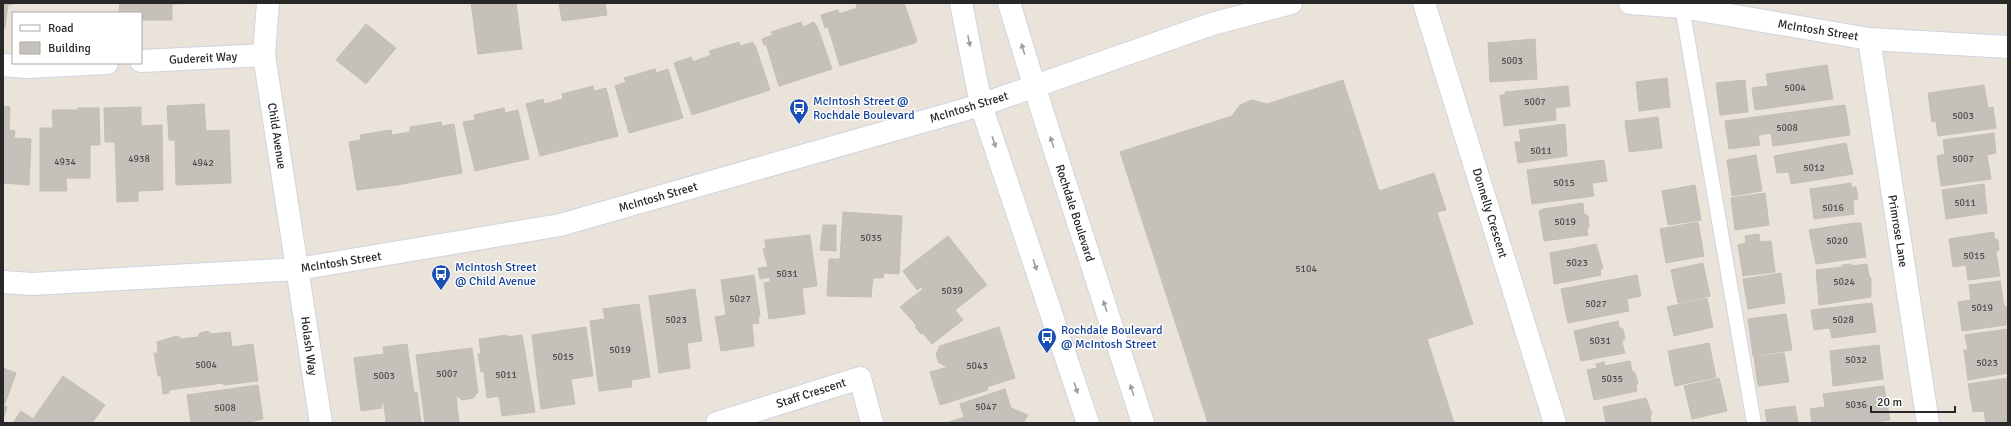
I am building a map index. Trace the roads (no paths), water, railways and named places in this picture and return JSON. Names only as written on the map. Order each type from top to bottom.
[{"type":"street","name":"Child Avenue","points":[[268,3],[264,55],[298,269]]},
{"type":"street","points":[[961,3],[982,105],[1088,423]]},
{"type":"street","name":"Rochdale Boulevard","points":[[1009,3],[1034,87],[1143,423]]},
{"type":"street","name":"McIntosh Street","points":[[3,282],[32,284],[298,269],[560,225],[982,105],[1212,24],[1291,3]]},
{"type":"street","name":"Donnelly Crescent","points":[[1424,3],[1555,423]]},
{"type":"street","name":"McIntosh Street","points":[[1630,3],[1682,7],[1869,38],[2008,47]]},
{"type":"street","name":"Primrose Lane","points":[[1869,38],[1928,423]]},
{"type":"street","name":"Gudereit Way","points":[[142,61],[264,55]]},
{"type":"street","points":[[3,64],[28,67],[87,64]]},
{"type":"street","name":"Holash Way","points":[[298,269],[321,423]]},
{"type":"street","name":"Staff Crescent","points":[[717,423],[860,378],[872,423]]},
{"type":"lane","points":[[1682,7],[1754,423]]},
{"type":"place","name":"McIntosh Street @ Rochdale Boulevard","points":[[799,125]]},
{"type":"place","name":"McIntosh Street @ Child Avenue","points":[[441,291]]},
{"type":"place","name":"Rochdale Boulevard @ McIntosh Street","points":[[1047,354]]}]
